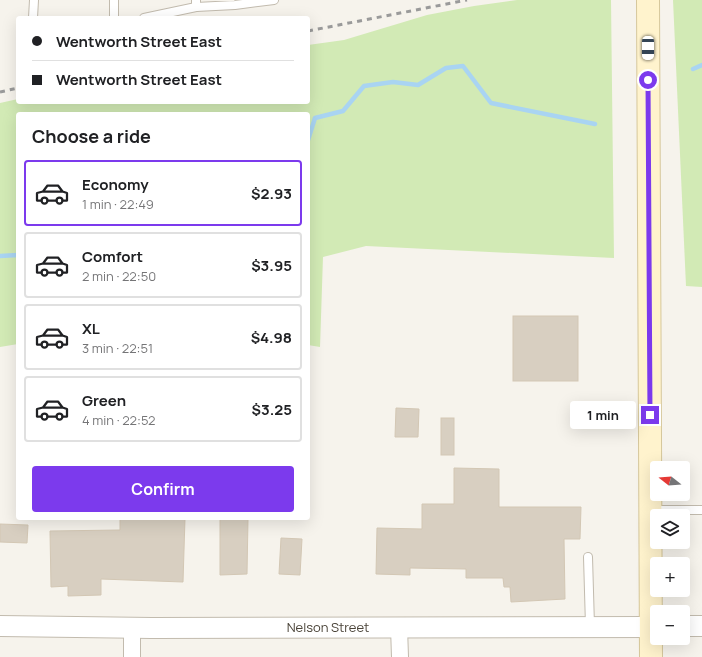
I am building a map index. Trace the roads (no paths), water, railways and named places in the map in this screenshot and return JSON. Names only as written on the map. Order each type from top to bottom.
[{"type":"main road","points":[[648,0],[650,510]]},
{"type":"main road","points":[[651,549],[653,605]]},
{"type":"main road","points":[[651,657],[652,645]]},
{"type":"street","name":"Nelson Street","points":[[0,626],[132,628],[650,627]]},
{"type":"street","points":[[690,626],[702,626]]},
{"type":"street","points":[[399,627],[400,657]]},
{"type":"street","points":[[132,628],[132,657]]},
{"type":"lane","points":[[33,16],[34,0]]},
{"type":"lane","points":[[114,0],[114,16]]},
{"type":"lane","points":[[151,16],[196,3],[235,5],[274,0]]},
{"type":"lane","points":[[690,510],[702,510]]},
{"type":"lane","points":[[588,556],[590,626]]},
{"type":"waterway","points":[[693,69],[702,65]]},
{"type":"waterway","points":[[310,134],[315,118],[343,111],[364,86],[393,82],[418,85],[446,68],[463,66],[491,103],[595,124]]},
{"type":"waterway","points":[[0,256],[16,255]]},
{"type":"railway","points":[[310,31],[467,0]]},
{"type":"railway","points":[[0,92],[16,88]]}]
